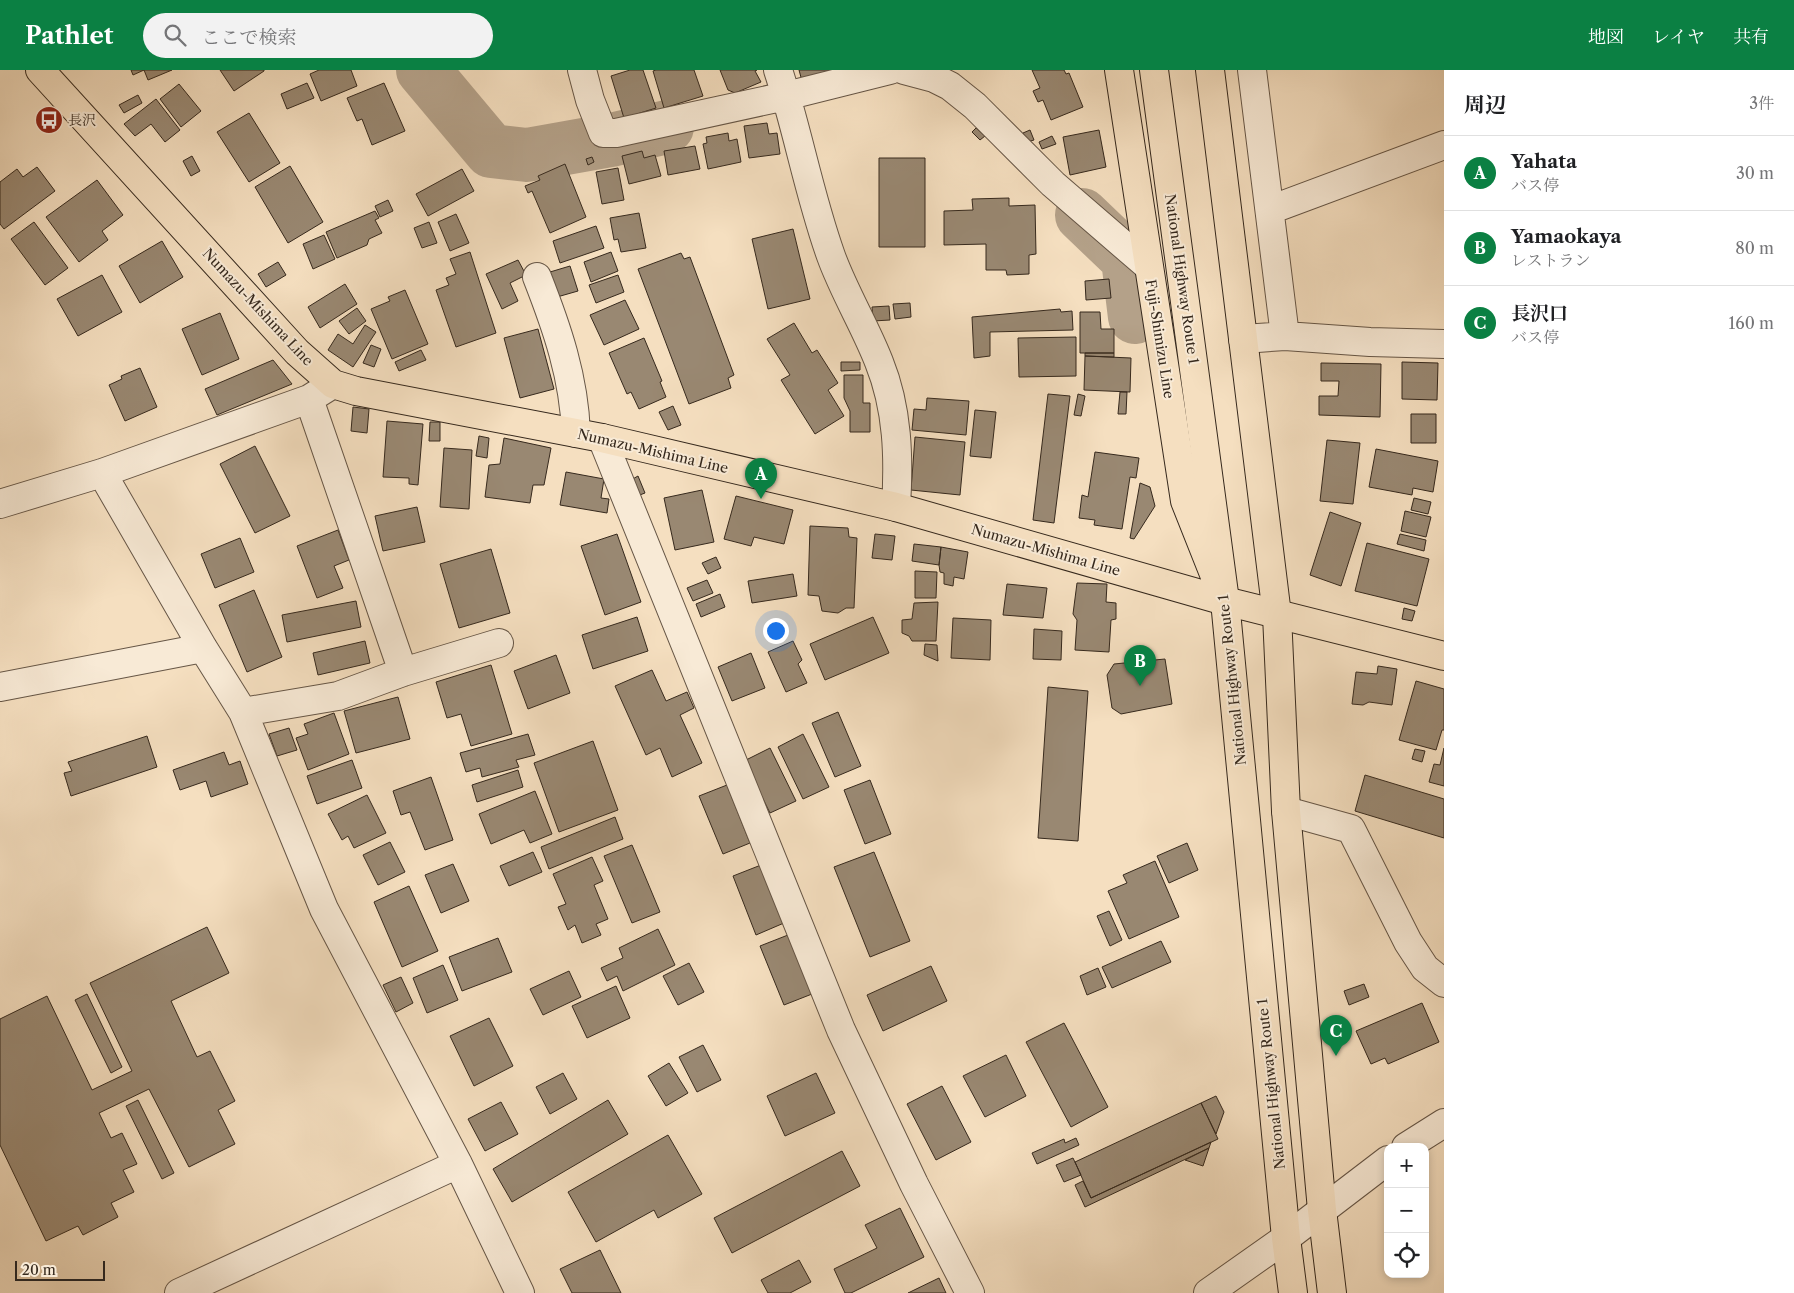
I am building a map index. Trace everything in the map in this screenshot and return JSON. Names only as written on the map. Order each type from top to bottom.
[{"type":"main road","name":"Numazu-Mishima Line","points":[[40,70],[297,352],[333,384],[356,391],[589,435],[896,508],[1225,602],[1444,656]]},
{"type":"main road","name":"Fuji-Shimizu Line","points":[[1119,70],[1185,501],[1225,602]]},
{"type":"main road","name":"National Highway Route 1","points":[[1154,70],[1225,602],[1286,1238],[1293,1293]]},
{"type":"main road","points":[[1210,70],[1277,615],[1286,811],[1322,1210],[1332,1293]]},
{"type":"street","points":[[582,70],[590,100],[603,133],[616,133],[786,96],[890,70]]},
{"type":"street","points":[[778,70],[831,257],[879,362],[894,413],[898,472],[896,508]]},
{"type":"street","points":[[904,70],[934,78],[950,86],[975,106],[1053,184],[1148,266]]},
{"type":"street","points":[[1252,70],[1285,336]]},
{"type":"street","points":[[1270,210],[1444,145]]},
{"type":"street","points":[[537,277],[554,319],[565,355],[575,407],[589,435],[841,1030],[914,1184],[970,1293]]},
{"type":"street","points":[[1243,339],[1285,336],[1370,342],[1444,344]]},
{"type":"street","points":[[0,504],[102,474],[309,399],[333,384]]},
{"type":"street","points":[[309,399],[403,672]]},
{"type":"street","points":[[102,474],[203,648],[243,712],[324,909],[458,1164],[520,1293]]},
{"type":"street","points":[[243,712],[338,696],[403,672],[499,643]]},
{"type":"street","points":[[0,687],[203,648]]},
{"type":"street","points":[[1286,811],[1351,829],[1408,942],[1425,968],[1444,982]]},
{"type":"street","points":[[1412,1143],[1444,1123]]},
{"type":"street","points":[[1208,1293],[1286,1238],[1384,1163]]},
{"type":"street","points":[[178,1293],[458,1164]]},
{"type":"building","points":[[131,70],[144,70],[133,75]]},
{"type":"building","points":[[144,70],[172,70],[148,80]]},
{"type":"building","points":[[220,70],[264,70],[264,71],[234,91]]},
{"type":"building","points":[[319,70],[351,70],[357,86],[321,101],[310,74]]},
{"type":"building","points":[[630,70],[643,70],[656,108],[624,118],[611,76]]},
{"type":"building","points":[[694,70],[703,96],[664,108],[653,71]]},
{"type":"building","points":[[720,70],[757,70],[755,71],[761,82],[735,93],[728,90]]},
{"type":"building","points":[[799,70],[839,70],[802,81]]},
{"type":"building","points":[[1032,70],[1064,70],[1066,74],[1069,73],[1083,107],[1051,120],[1043,100],[1038,102],[1033,91],[1040,88]]},
{"type":"building","points":[[307,83],[314,98],[287,109],[281,94]]},
{"type":"building","points":[[384,83],[405,131],[372,145],[362,119],[357,121],[347,98]]},
{"type":"building","points":[[179,84],[201,111],[181,127],[160,99]]},
{"type":"building","points":[[138,95],[142,103],[124,113],[119,105]]},
{"type":"building","points":[[156,99],[180,130],[165,142],[151,124],[135,136],[124,124]]},
{"type":"building","points":[[249,113],[280,163],[249,182],[217,132]]},
{"type":"building","points":[[767,123],[769,134],[777,133],[780,154],[749,158],[744,126]]},
{"type":"building","points":[[976,128],[985,136],[980,140],[972,132]]},
{"type":"building","points":[[1030,130],[1034,140],[1027,142],[1023,133]]},
{"type":"building","points":[[1099,130],[1106,167],[1070,175],[1063,137]]},
{"type":"building","points":[[728,133],[729,141],[737,139],[741,162],[708,169],[703,144],[707,143],[706,137]]},
{"type":"building","points":[[1052,136],[1056,144],[1042,149],[1039,142]]},
{"type":"building","points":[[695,146],[700,169],[668,175],[664,151]]},
{"type":"building","points":[[642,151],[644,158],[655,155],[661,176],[629,184],[622,156]]},
{"type":"building","points":[[192,156],[200,171],[191,176],[183,161]]},
{"type":"building","points":[[592,157],[594,162],[588,165],[586,159]]},
{"type":"building","points":[[879,158],[925,158],[925,247],[879,247]]},
{"type":"building","points":[[565,164],[586,217],[550,233],[532,191],[528,193],[525,186],[540,180],[538,176]]},
{"type":"building","points":[[290,166],[323,222],[288,243],[255,187]]},
{"type":"building","points":[[37,167],[55,191],[4,229],[0,224],[0,182],[17,169],[23,177]]},
{"type":"building","points":[[618,168],[624,200],[602,204],[596,172]]},
{"type":"building","points":[[462,169],[474,191],[428,216],[416,194]]},
{"type":"building","points":[[97,180],[123,215],[102,231],[108,240],[79,262],[46,217]]},
{"type":"building","points":[[1009,198],[1009,206],[1035,205],[1036,254],[1029,255],[1029,274],[1007,275],[1006,270],[986,270],[986,244],[944,245],[944,211],[973,210],[972,199]]},
{"type":"building","points":[[388,200],[393,211],[380,217],[375,206]]},
{"type":"building","points":[[375,211],[379,218],[375,220],[382,233],[369,239],[367,245],[337,258],[326,232]]},
{"type":"building","points":[[639,213],[646,248],[621,252],[618,239],[614,240],[610,218]]},
{"type":"building","points":[[456,214],[469,243],[450,251],[438,222]]},
{"type":"building","points":[[34,222],[68,268],[45,285],[11,239]]},
{"type":"building","points":[[429,222],[437,243],[422,248],[414,228]]},
{"type":"building","points":[[596,226],[604,248],[560,263],[553,241]]},
{"type":"building","points":[[793,229],[810,299],[768,309],[752,239]]},
{"type":"building","points":[[324,235],[335,259],[313,269],[303,244]]},
{"type":"building","points":[[162,241],[183,277],[140,303],[119,266]]},
{"type":"building","points":[[470,252],[496,333],[456,347],[436,290],[449,285],[446,278],[456,274],[450,259]]},
{"type":"building","points":[[611,252],[618,271],[591,282],[584,262]]},
{"type":"building","points":[[681,253],[684,259],[690,257],[734,375],[728,378],[731,388],[689,404],[638,269]]},
{"type":"building","points":[[518,260],[526,275],[510,283],[518,301],[502,309],[486,274]]},
{"type":"building","points":[[278,262],[286,275],[266,287],[258,274]]},
{"type":"building","points":[[570,266],[578,291],[557,297],[550,272]]},
{"type":"building","points":[[102,275],[122,312],[78,336],[57,299]]},
{"type":"building","points":[[618,275],[624,292],[596,303],[589,285]]},
{"type":"building","points":[[1109,279],[1111,298],[1086,300],[1085,281]]},
{"type":"building","points":[[345,284],[357,304],[320,328],[308,307]]},
{"type":"building","points":[[405,290],[428,344],[392,359],[371,309],[390,301],[388,297]]},
{"type":"building","points":[[625,300],[639,329],[604,345],[590,315]]},
{"type":"building","points":[[910,303],[911,317],[895,319],[893,304]]},
{"type":"building","points":[[889,306],[890,320],[873,321],[872,307]]},
{"type":"building","points":[[357,308],[366,321],[349,334],[339,321]]},
{"type":"building","points":[[1060,309],[1061,312],[1072,311],[1073,330],[990,332],[990,356],[974,358],[972,317]]},
{"type":"building","points":[[1080,312],[1100,312],[1101,329],[1114,329],[1114,353],[1080,353]]},
{"type":"building","points":[[220,313],[239,359],[202,375],[182,329]]},
{"type":"building","points":[[794,323],[812,353],[817,350],[838,383],[828,390],[844,416],[815,434],[781,380],[790,375],[767,339]]},
{"type":"building","points":[[365,325],[376,332],[353,367],[328,350],[338,334],[353,344]]},
{"type":"building","points":[[538,329],[554,389],[520,398],[504,338]]},
{"type":"building","points":[[1076,337],[1076,376],[1019,377],[1018,338]]},
{"type":"building","points":[[644,338],[662,381],[660,382],[666,397],[639,409],[631,392],[627,394],[609,353]]},
{"type":"building","points":[[371,345],[381,349],[374,367],[363,363]]},
{"type":"building","points":[[421,350],[426,360],[399,371],[395,362]]},
{"type":"building","points":[[1085,353],[1114,353],[1114,357],[1085,356]]},
{"type":"building","points":[[1085,356],[1131,358],[1130,392],[1084,390]]},
{"type":"building","points":[[273,360],[292,384],[217,415],[205,389]]},
{"type":"building","points":[[841,362],[860,362],[860,370],[841,371]]},
{"type":"building","points":[[1402,362],[1438,363],[1437,400],[1402,399]]},
{"type":"building","points":[[1321,363],[1381,364],[1380,417],[1319,415],[1319,396],[1338,396],[1339,381],[1321,381]]},
{"type":"building","points":[[140,368],[157,407],[125,421],[109,385],[122,379],[121,376]]},
{"type":"building","points":[[844,375],[863,375],[863,403],[870,403],[870,432],[850,432],[850,411],[844,398]]},
{"type":"building","points":[[1120,392],[1127,392],[1126,414],[1118,414]]},
{"type":"building","points":[[1048,394],[1070,396],[1054,523],[1033,520]]},
{"type":"building","points":[[1078,394],[1085,396],[1081,416],[1074,415]]},
{"type":"building","points":[[927,398],[969,401],[966,435],[912,430],[914,409],[926,410]]},
{"type":"building","points":[[673,406],[681,425],[668,430],[659,412]]},
{"type":"building","points":[[353,407],[369,409],[367,433],[351,431]]},
{"type":"building","points":[[975,410],[996,412],[991,458],[970,456]]},
{"type":"building","points":[[1411,414],[1436,414],[1436,443],[1411,443]]},
{"type":"building","points":[[387,421],[423,424],[418,485],[409,484],[409,478],[383,477]]},
{"type":"building","points":[[430,422],[440,422],[440,441],[429,441]]},
{"type":"building","points":[[479,436],[489,438],[487,458],[476,456]]},
{"type":"building","points":[[915,437],[965,442],[960,495],[911,490]]},
{"type":"building","points":[[504,438],[551,448],[544,485],[533,485],[530,503],[485,497],[489,465],[500,464]]},
{"type":"building","points":[[1327,440],[1360,443],[1353,504],[1320,501]]},
{"type":"building","points":[[255,446],[290,516],[255,533],[220,464]]},
{"type":"building","points":[[444,448],[472,450],[469,509],[440,507]]},
{"type":"building","points":[[1376,449],[1438,461],[1433,492],[1413,488],[1412,495],[1369,487]]},
{"type":"building","points":[[1095,452],[1139,458],[1136,478],[1130,477],[1122,529],[1094,525],[1095,520],[1079,518],[1082,495],[1088,497]]},
{"type":"building","points":[[566,472],[604,479],[601,498],[609,499],[607,513],[560,505]]},
{"type":"building","points":[[638,476],[645,493],[637,496],[631,480]]},
{"type":"building","points":[[1140,483],[1150,487],[1155,506],[1134,539],[1130,538]]},
{"type":"building","points":[[702,490],[714,542],[675,550],[664,498]]},
{"type":"building","points":[[736,496],[793,510],[784,544],[754,537],[751,546],[724,539]]},
{"type":"building","points":[[1414,498],[1431,502],[1428,514],[1411,510]]},
{"type":"building","points":[[417,507],[425,542],[383,551],[375,516]]},
{"type":"building","points":[[1405,511],[1431,517],[1426,537],[1401,531]]},
{"type":"building","points":[[1330,512],[1361,523],[1341,586],[1310,575]]},
{"type":"building","points":[[810,526],[848,528],[849,537],[857,538],[854,608],[846,608],[838,613],[822,611],[819,596],[808,595]]},
{"type":"building","points":[[338,530],[349,560],[334,566],[343,588],[317,598],[297,546]]},
{"type":"building","points":[[617,534],[641,602],[605,615],[581,546]]},
{"type":"building","points":[[875,534],[895,536],[892,560],[872,558]]},
{"type":"building","points":[[1400,534],[1426,540],[1424,551],[1397,544]]},
{"type":"building","points":[[240,538],[254,572],[215,588],[201,554]]},
{"type":"building","points":[[1367,543],[1429,559],[1417,606],[1355,591]]},
{"type":"building","points":[[914,544],[941,547],[939,565],[912,561]]},
{"type":"building","points":[[941,547],[968,552],[964,579],[954,577],[953,586],[944,584],[944,573],[940,572]]},
{"type":"building","points":[[491,549],[510,613],[459,628],[440,564]]},
{"type":"building","points":[[716,557],[721,568],[708,574],[702,563]]},
{"type":"building","points":[[915,571],[937,572],[936,598],[915,598]]},
{"type":"building","points":[[793,574],[797,596],[752,603],[748,581]]},
{"type":"building","points":[[707,580],[713,593],[693,601],[687,588]]},
{"type":"building","points":[[1077,583],[1107,584],[1106,602],[1116,603],[1116,619],[1111,620],[1109,652],[1075,650],[1077,620],[1073,614]]},
{"type":"building","points":[[1007,584],[1047,588],[1043,618],[1003,615]]},
{"type":"building","points":[[254,590],[282,657],[247,672],[219,605]]},
{"type":"building","points":[[720,594],[725,607],[701,617],[696,604]]},
{"type":"building","points":[[356,601],[361,627],[287,642],[282,615]]},
{"type":"building","points":[[938,602],[936,641],[912,641],[909,636],[902,633],[902,620],[912,619],[914,603]]},
{"type":"building","points":[[1404,608],[1415,611],[1412,621],[1402,619]]},
{"type":"building","points":[[637,617],[648,651],[593,669],[582,635]]},
{"type":"building","points":[[873,617],[889,653],[825,680],[810,644]]},
{"type":"building","points":[[953,618],[991,620],[990,660],[951,658]]},
{"type":"building","points":[[1034,629],[1062,631],[1061,660],[1033,659]]},
{"type":"building","points":[[365,641],[370,663],[318,675],[313,653]]},
{"type":"building","points":[[793,641],[802,660],[798,664],[807,683],[786,692],[768,652]]},
{"type":"building","points":[[925,644],[937,645],[938,661],[924,655]]},
{"type":"building","points":[[751,653],[765,688],[732,701],[718,667]]},
{"type":"building","points":[[556,655],[570,693],[528,709],[514,671]]},
{"type":"building","points":[[1165,659],[1172,704],[1121,714],[1112,708],[1107,675],[1114,664]]},
{"type":"building","points":[[491,665],[512,734],[471,746],[461,714],[447,718],[436,682]]},
{"type":"building","points":[[1378,666],[1397,669],[1392,705],[1369,702],[1363,705],[1352,704],[1356,672],[1377,674]]},
{"type":"building","points":[[652,670],[666,701],[687,692],[694,708],[680,715],[702,763],[672,777],[660,748],[646,755],[615,686]]},
{"type":"building","points":[[1416,681],[1444,689],[1444,730],[1442,730],[1436,750],[1399,740]]},
{"type":"building","points":[[1048,687],[1088,691],[1078,841],[1038,838]]},
{"type":"building","points":[[398,697],[410,739],[356,753],[344,711]]},
{"type":"building","points":[[838,712],[861,766],[835,777],[812,723]]},
{"type":"building","points":[[334,713],[349,754],[308,770],[296,738],[308,734],[304,724]]},
{"type":"building","points":[[289,728],[297,750],[277,756],[269,734]]},
{"type":"building","points":[[528,734],[535,755],[516,760],[519,767],[482,777],[480,768],[466,772],[460,753]]},
{"type":"building","points":[[803,734],[829,787],[803,799],[778,747]]},
{"type":"building","points":[[147,736],[157,767],[71,796],[64,773],[72,771],[68,762]]},
{"type":"building","points":[[593,741],[618,810],[559,832],[534,763]]},
{"type":"building","points":[[770,748],[796,801],[770,813],[744,761]]},
{"type":"building","points":[[1444,748],[1444,786],[1429,782],[1434,764],[1440,765]]},
{"type":"building","points":[[1415,749],[1425,751],[1422,762],[1412,759]]},
{"type":"building","points":[[224,752],[229,765],[240,761],[248,784],[211,797],[206,781],[180,790],[173,770]]},
{"type":"building","points":[[352,760],[362,788],[317,804],[307,776]]},
{"type":"building","points":[[518,770],[523,787],[477,802],[472,785]]},
{"type":"building","points":[[1365,775],[1444,799],[1444,838],[1355,811]]},
{"type":"building","points":[[431,777],[453,840],[425,850],[410,812],[401,815],[393,791]]},
{"type":"building","points":[[870,780],[891,834],[865,844],[844,790]]},
{"type":"building","points":[[727,785],[750,843],[723,854],[699,796]]},
{"type":"building","points":[[535,791],[552,834],[530,843],[524,830],[491,844],[479,814]]},
{"type":"building","points":[[367,795],[386,833],[354,848],[348,836],[342,840],[328,814]]},
{"type":"building","points":[[615,817],[623,839],[549,869],[541,847]]},
{"type":"building","points":[[390,842],[405,872],[378,885],[363,855]]},
{"type":"building","points":[[1187,843],[1198,870],[1169,883],[1157,856]]},
{"type":"building","points":[[632,845],[660,912],[632,923],[604,856]]},
{"type":"building","points":[[533,852],[542,872],[509,886],[500,866]]},
{"type":"building","points":[[874,852],[910,941],[870,957],[834,867]]},
{"type":"building","points":[[592,857],[603,881],[594,885],[608,919],[596,924],[601,935],[582,943],[575,925],[568,930],[558,907],[566,904],[553,874]]},
{"type":"building","points":[[1155,861],[1179,917],[1129,939],[1108,891],[1127,883],[1123,875]]},
{"type":"building","points":[[453,864],[469,901],[441,913],[425,875]]},
{"type":"building","points":[[761,865],[784,923],[756,935],[733,876]]},
{"type":"building","points":[[409,886],[438,951],[402,967],[374,902]]},
{"type":"building","points":[[1109,911],[1122,940],[1110,946],[1097,916]]},
{"type":"building","points":[[207,927],[229,973],[171,1001],[197,1057],[210,1051],[235,1101],[218,1110],[235,1144],[189,1167],[149,1089],[99,1113],[111,1138],[122,1133],[137,1164],[123,1170],[134,1192],[111,1203],[118,1217],[83,1235],[78,1226],[46,1241],[0,1145],[0,1019],[47,996],[92,1090],[132,1071],[90,983]]},
{"type":"building","points":[[658,929],[675,965],[623,991],[617,976],[607,981],[601,968],[623,958],[619,948]]},
{"type":"building","points":[[788,935],[812,994],[784,1005],[760,946]]},
{"type":"building","points":[[498,938],[512,972],[462,991],[449,957]]},
{"type":"building","points":[[1161,941],[1171,962],[1112,988],[1102,967]]},
{"type":"building","points":[[689,963],[704,992],[678,1005],[663,976]]},
{"type":"building","points":[[443,965],[458,1000],[427,1013],[413,978]]},
{"type":"building","points":[[931,966],[947,1001],[883,1031],[867,995]]},
{"type":"building","points":[[1098,968],[1106,987],[1087,995],[1080,976]]},
{"type":"building","points":[[569,971],[581,997],[543,1015],[530,989]]},
{"type":"building","points":[[401,977],[413,1003],[396,1012],[383,985]]},
{"type":"building","points":[[1364,984],[1369,997],[1349,1005],[1344,991]]},
{"type":"building","points":[[616,986],[630,1018],[587,1038],[572,1006]]},
{"type":"building","points":[[87,994],[122,1067],[111,1073],[75,1000]]},
{"type":"building","points":[[1422,1003],[1439,1042],[1388,1064],[1385,1058],[1371,1064],[1356,1031]]},
{"type":"building","points":[[489,1018],[513,1066],[474,1086],[450,1036]]},
{"type":"building","points":[[1064,1023],[1108,1107],[1071,1127],[1026,1042]]},
{"type":"building","points":[[703,1045],[721,1080],[697,1092],[679,1057]]},
{"type":"building","points":[[1006,1055],[1026,1096],[985,1117],[963,1076]]},
{"type":"building","points":[[669,1063],[688,1093],[666,1106],[648,1076]]},
{"type":"building","points":[[563,1073],[577,1099],[550,1114],[536,1087]]},
{"type":"building","points":[[816,1073],[835,1113],[785,1136],[767,1096]]},
{"type":"building","points":[[942,1086],[971,1142],[936,1160],[907,1104]]},
{"type":"building","points":[[1216,1096],[1224,1112],[1216,1134],[1201,1103]]},
{"type":"building","points":[[138,1100],[174,1173],[162,1179],[126,1106]]},
{"type":"building","points":[[608,1100],[628,1134],[512,1202],[493,1169]]},
{"type":"building","points":[[501,1102],[518,1134],[485,1151],[468,1119]]},
{"type":"building","points":[[1201,1103],[1218,1139],[1091,1198],[1075,1162]]},
{"type":"building","points":[[668,1135],[702,1194],[658,1218],[654,1210],[596,1242],[568,1192]]},
{"type":"building","points":[[1076,1138],[1079,1145],[1037,1164],[1032,1153],[1064,1139],[1065,1143]]},
{"type":"building","points":[[1211,1142],[1209,1148],[1085,1207],[1075,1185],[1083,1181],[1091,1198]]},
{"type":"building","points":[[1209,1148],[1203,1166],[1185,1160]]},
{"type":"building","points":[[842,1151],[860,1186],[732,1253],[714,1218]]},
{"type":"building","points":[[1073,1158],[1081,1175],[1064,1182],[1056,1165]]},
{"type":"building","points":[[900,1208],[924,1257],[851,1293],[845,1293],[834,1269],[877,1248],[865,1225]]},
{"type":"building","points":[[600,1250],[621,1293],[572,1293],[560,1269]]},
{"type":"building","points":[[799,1260],[811,1282],[790,1293],[768,1293],[761,1280]]},
{"type":"building","points":[[939,1278],[946,1293],[908,1293]]},
{"type":"waterway","points":[[423,70],[491,151],[527,155],[611,140],[667,127]]},
{"type":"waterway","points":[[1082,215],[1128,259],[1135,317]]},
{"type":"place","name":"長沢","points":[[49,120]]},
{"type":"place","name":"Yahata","points":[[761,499]]},
{"type":"place","name":"Yamaokaya","points":[[1140,686]]},
{"type":"place","name":"長沢口","points":[[1336,1056]]}]
